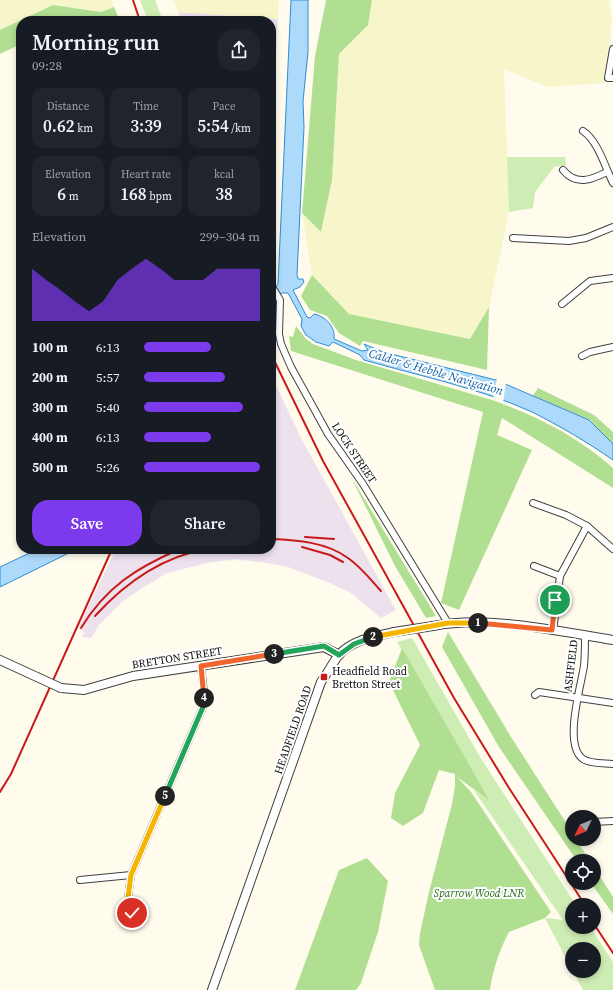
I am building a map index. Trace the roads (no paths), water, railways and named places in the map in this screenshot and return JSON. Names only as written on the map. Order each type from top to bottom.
[{"type":"street","points":[[613,49],[608,78],[613,78]]},
{"type":"street","points":[[583,131],[588,135],[597,148],[613,183]]},
{"type":"street","points":[[563,170],[567,175],[582,181],[588,181],[607,172]]},
{"type":"street","points":[[513,238],[568,241],[586,238],[613,227]]},
{"type":"street","points":[[562,304],[590,281],[613,278]]},
{"type":"street","name":"LOCK STREET","points":[[276,293],[280,300],[279,334],[281,344],[291,367],[328,434],[363,484],[448,623]]},
{"type":"street","points":[[582,356],[590,352],[613,347]]},
{"type":"street","points":[[533,503],[566,515],[587,526],[613,550]]},
{"type":"street","points":[[552,630],[560,576],[587,526]]},
{"type":"street","points":[[534,566],[560,576]]},
{"type":"street","name":"HEADFIELD ROAD","points":[[212,990],[321,682],[339,655],[369,638],[394,632],[461,622],[552,630],[613,640]]},
{"type":"street","name":"ASHFIELD","points":[[585,636],[584,666],[577,699],[574,736],[578,751],[583,759],[596,763],[613,764]]},
{"type":"street","name":"BRETTON STREET","points":[[0,660],[61,688],[84,690],[132,676],[324,646],[339,655]]},
{"type":"street","points":[[132,913],[128,898],[131,875],[203,707],[204,693],[201,666]]},
{"type":"street","name":"ASHFIELD","points":[[535,695],[539,692],[613,704]]},
{"type":"street","points":[[601,822],[613,821]]},
{"type":"street","points":[[80,880],[131,875]]},
{"type":"water","name":"Calder & Hebble Navigation","points":[[291,0],[308,0],[308,52],[303,101],[304,127],[297,275],[298,279],[303,279],[304,282],[300,287],[293,290],[307,317],[310,318],[314,314],[322,317],[331,326],[334,339],[362,351],[368,350],[364,344],[383,352],[496,380],[589,420],[613,444],[613,460],[563,429],[532,412],[512,404],[470,389],[364,360],[360,355],[333,342],[329,346],[316,342],[306,335],[301,326],[302,319],[288,293],[282,293],[276,297],[276,286],[278,284]]},
{"type":"water","points":[[27,554],[67,554],[0,587],[0,567]]},
{"type":"railway","points":[[133,0],[138,16]]},
{"type":"railway","points":[[276,364],[323,461],[454,698],[509,788],[580,898]]},
{"type":"railway","points":[[305,537],[334,539]]},
{"type":"railway","points":[[276,539],[311,543],[330,548],[357,565],[381,591]]},
{"type":"railway","points":[[302,547],[330,555],[343,562]]},
{"type":"railway","points":[[0,792],[11,774],[110,554]]},
{"type":"railway","points":[[81,628],[101,601],[123,580],[169,554]]},
{"type":"railway","points":[[95,616],[119,593],[145,573],[174,558],[187,554]]},
{"type":"railway","points":[[601,934],[613,953]]},
{"type":"place","name":"Headfield Road Bretton Street","points":[[324,677]]},
{"type":"park label","name":"Sparrow Wood LNR","points":[[479,893]]}]
